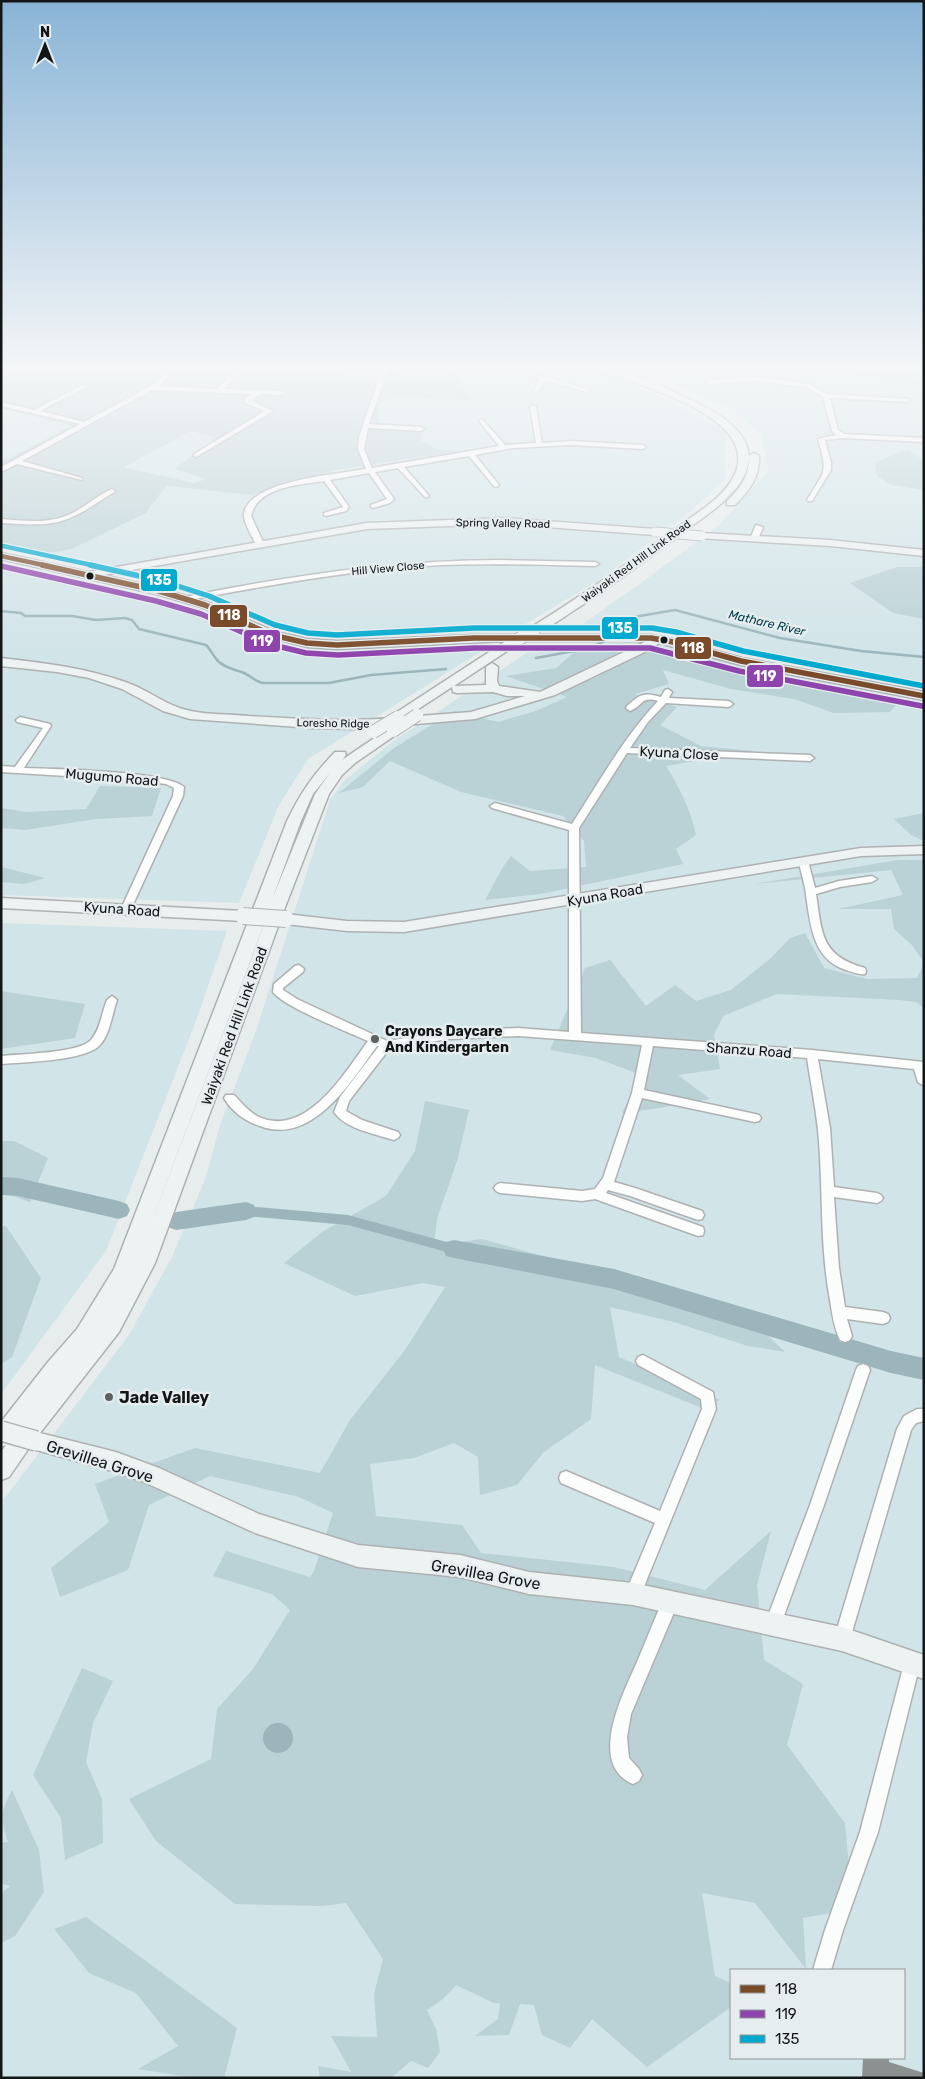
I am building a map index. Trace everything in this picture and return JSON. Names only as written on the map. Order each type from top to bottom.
[{"type":"main road","name":"Waiyaki Red Hill Link Road","points":[[1,1438],[55,1368],[84,1335],[106,1302],[123,1271],[306,793],[336,758],[373,732],[512,643],[580,603],[705,511],[735,484],[743,468],[743,463]]},
{"type":"main road","name":"Waiyaki Red Hill Link Road","points":[[530,643],[630,577],[731,503],[744,491],[755,463]]},
{"type":"main road","name":"Spring Valley Road","points":[[85,575],[366,526],[468,521],[528,522],[702,536]]},
{"type":"main road","points":[[1,556],[151,589],[212,608],[272,635],[318,644],[360,645],[474,638],[657,639],[741,661],[924,696]]},
{"type":"main road","name":"Loresho Ridge","points":[[1,662],[57,668],[92,675],[126,686],[176,711],[190,715],[312,724],[357,725],[471,716],[508,706],[551,692],[647,647],[657,639]]},
{"type":"main road","points":[[492,667],[491,681],[494,688]]},
{"type":"main road","points":[[457,689],[494,688],[507,692],[544,693]]},
{"type":"main road","points":[[507,692],[510,702],[508,706]]},
{"type":"main road","name":"Waiyaki Red Hill Link Road","points":[[1,1470],[32,1427],[112,1326],[146,1263],[261,955],[279,901],[322,794],[337,772],[350,760],[417,715]]},
{"type":"main road","name":"Kyuna Road","points":[[1,903],[243,916],[347,926],[404,927],[575,901],[860,852],[924,850]]},
{"type":"street","points":[[1,470],[14,463]]},
{"type":"street","points":[[20,463],[80,479]]},
{"type":"street","points":[[367,463],[391,499],[388,502],[373,506]]},
{"type":"street","points":[[260,544],[247,516],[251,503],[258,497],[278,488],[418,463]]},
{"type":"street","points":[[478,463],[496,485]]},
{"type":"street","points":[[810,500],[828,470],[828,463]]},
{"type":"street","points":[[400,466],[426,496]]},
{"type":"street","points":[[326,478],[346,507],[344,510],[326,514]]},
{"type":"street","points":[[1,521],[39,523],[60,521],[70,517],[112,491]]},
{"type":"street","points":[[754,539],[759,527]]},
{"type":"street","name":"Spring Valley Road","points":[[702,536],[830,543],[924,553]]},
{"type":"street","name":"Hill View Close","points":[[184,599],[315,576],[442,564],[595,564]]},
{"type":"street","points":[[265,590],[315,582],[318,580],[315,576]]},
{"type":"street","name":"Waiyaki Red Hill Link Road","points":[[417,715],[530,643]]},
{"type":"street","points":[[624,750],[645,720],[666,696]]},
{"type":"street","points":[[630,708],[645,697],[666,696],[729,704]]},
{"type":"street","points":[[18,770],[47,728],[47,726],[20,720]]},
{"type":"street","name":"Kyuna Close","points":[[574,828],[624,750],[810,758]]},
{"type":"street","name":"Mugumo Road","points":[[1,769],[147,778],[168,782],[178,787],[178,796],[126,909]]},
{"type":"street","points":[[495,806],[574,828],[575,1036]]},
{"type":"street","points":[[803,861],[811,892],[819,940],[829,957],[847,968],[861,971]]},
{"type":"street","points":[[811,892],[839,884],[872,879]]},
{"type":"street","points":[[299,969],[278,987],[278,992],[293,1002],[381,1043]]},
{"type":"street","points":[[1,1060],[64,1054],[91,1046],[98,1037],[112,1000]]},
{"type":"street","name":"Shanzu Road","points":[[381,1043],[481,1032],[518,1032],[812,1054],[921,1066]]},
{"type":"street","points":[[596,1194],[606,1185],[613,1170],[638,1093],[648,1042]]},
{"type":"street","points":[[230,1098],[253,1119],[276,1126],[295,1124],[305,1120],[322,1107],[381,1043]]},
{"type":"street","points":[[381,1043],[344,1100],[340,1112],[351,1120],[394,1134]]},
{"type":"street","points":[[812,1054],[825,1140],[833,1277],[838,1312],[845,1336]]},
{"type":"street","points":[[921,1066],[924,1082]]},
{"type":"street","points":[[638,1093],[755,1118]]},
{"type":"street","points":[[606,1185],[631,1191],[698,1215]]},
{"type":"street","points":[[500,1188],[570,1196],[596,1194],[698,1231]]},
{"type":"street","points":[[827,1191],[878,1198]]},
{"type":"street","points":[[838,1312],[883,1318]]},
{"type":"street","points":[[633,1594],[709,1409],[710,1400],[708,1396],[643,1361]]},
{"type":"street","points":[[773,1624],[817,1505],[862,1370]]},
{"type":"street","points":[[842,1639],[904,1429],[907,1421],[912,1417],[924,1415]]},
{"type":"street","name":"Grevillea Grove","points":[[1,1431],[116,1462],[151,1475],[255,1523],[358,1556],[460,1566],[529,1583],[633,1594],[842,1639],[918,1666]]},
{"type":"street","points":[[566,1478],[664,1520]]},
{"type":"street","points":[[633,1775],[621,1761],[619,1736],[622,1714],[670,1603]]},
{"type":"street","points":[[822,1969],[834,1930],[869,1832],[918,1666]]},
{"type":"shaded area","points":[[1,463],[131,463],[124,467],[194,483],[206,479],[174,469],[182,463],[382,463],[336,470],[252,495],[166,486],[146,513],[72,549],[38,555],[1,547]]},
{"type":"shaded area","points":[[131,463],[182,463],[174,469],[207,479],[194,483],[124,467]]},
{"type":"shaded area","points":[[383,463],[725,463],[725,480],[685,516],[599,580],[514,631],[401,636],[294,635],[249,614],[167,587],[38,555],[72,549],[146,513],[166,486],[252,495],[336,470]]},
{"type":"shaded area","points":[[767,463],[924,463],[924,687],[668,631],[573,631],[719,525],[769,470]]},
{"type":"shaded area","points":[[874,463],[924,463],[924,490],[891,485],[877,476]]},
{"type":"shaded area","points":[[1,563],[199,609],[278,648],[403,652],[490,646],[308,759],[279,805],[239,903],[1,895]]},
{"type":"shaded area","points":[[897,567],[924,567],[924,619],[893,613],[850,583]]},
{"type":"shaded area","points":[[644,642],[679,648],[790,675],[924,703],[924,2078],[1,2078],[1,1503],[129,1335],[172,1257],[205,1180],[220,1125],[256,1031],[330,800],[344,781],[392,742],[534,648]]},
{"type":"shaded area","points":[[617,645],[673,650],[769,677],[902,698],[890,712],[834,713],[794,699],[731,689],[663,670],[669,684],[635,694],[677,707],[660,725],[701,746],[754,751],[666,766],[684,799],[696,835],[676,849],[683,864],[541,894],[485,900],[511,856],[530,871],[586,867],[584,841],[563,816],[461,792],[390,761],[363,787],[339,793],[394,748],[454,711],[498,722],[536,711],[567,697],[506,676],[556,668],[581,646]]},
{"type":"shaded area","points":[[100,786],[161,788],[152,816],[96,819],[25,830],[1,828],[1,808],[26,812],[86,809]]},
{"type":"shaded area","points":[[924,813],[924,841],[911,835],[894,819]]},
{"type":"shaded area","points":[[898,860],[924,860],[924,962],[911,944],[894,929],[891,909],[838,909],[903,895],[891,870],[754,884]]},
{"type":"shaded area","points":[[1,867],[45,878],[24,884],[1,882]]},
{"type":"shaded area","points":[[1,923],[227,931],[196,1021],[106,1251],[1,1394]]},
{"type":"shaded area","points":[[805,933],[824,968],[867,979],[917,978],[924,963],[924,1008],[916,1002],[899,1000],[777,994],[723,1016],[714,1035],[720,1069],[678,1075],[710,1099],[622,1113],[641,1075],[596,1058],[550,1050],[585,968],[610,960],[646,1006],[675,985],[696,1001],[731,990],[770,959],[790,938]]},
{"type":"shaded area","points":[[1,991],[85,1004],[75,1038],[1,1049]]},
{"type":"shaded area","points":[[425,1101],[469,1110],[458,1158],[437,1219],[434,1246],[482,1239],[557,1260],[608,1268],[737,1306],[785,1352],[748,1346],[674,1322],[610,1307],[619,1357],[720,1400],[702,1408],[595,1365],[591,1419],[544,1452],[517,1485],[480,1495],[478,1457],[454,1443],[414,1458],[370,1464],[376,1516],[462,1525],[481,1553],[614,1567],[705,1590],[771,1531],[757,1585],[764,1660],[803,1684],[787,1745],[845,1823],[853,1909],[803,1918],[806,1969],[755,1903],[702,1893],[715,1976],[730,1983],[730,2008],[647,2067],[592,2019],[570,2048],[542,2035],[534,2005],[520,2004],[509,2035],[475,2036],[498,2019],[500,2003],[494,2003],[456,1985],[443,1999],[427,2010],[436,2029],[440,2052],[428,2068],[411,2061],[391,2078],[320,2078],[318,2066],[351,2072],[331,2036],[377,2037],[374,1994],[383,1959],[346,1903],[322,1906],[235,1904],[156,1841],[129,1799],[211,1759],[217,1709],[253,1669],[290,1610],[272,1594],[213,1576],[226,1551],[310,1577],[314,1571],[333,1513],[299,1497],[210,1476],[149,1505],[128,1570],[60,1597],[51,1568],[109,1522],[95,1484],[195,1448],[320,1473],[350,1420],[405,1350],[445,1287],[423,1283],[355,1296],[284,1263],[322,1232],[386,1196],[415,1151]]},
{"type":"shaded area","points":[[1,1141],[14,1141],[48,1158],[30,1202],[1,1192]]},
{"type":"shaded area","points":[[6,1226],[41,1278],[12,1357],[1,1364],[1,1227]]},
{"type":"shaded area","points":[[82,1668],[113,1681],[93,1723],[86,1762],[102,1799],[103,1843],[65,1860],[61,1818],[33,1775]]},
{"type":"shaded area","points":[[278,1723],[284,1724],[292,1732],[292,1744],[284,1752],[278,1753],[272,1752],[264,1744],[263,1738],[264,1732],[272,1724]]},
{"type":"shaded area","points":[[12,1790],[39,1850],[44,1892],[15,1936],[1,1943],[1,1893],[11,1886],[1,1884],[1,1843],[8,1842],[2,1815]]},
{"type":"shaded area","points":[[86,1917],[237,2028],[224,2078],[194,2078],[138,2069],[178,2046],[136,1993],[89,1973],[54,1929]]},
{"type":"building","points":[[863,2059],[889,2059],[889,2062],[924,2073],[924,2078],[862,2078]]},
{"type":"waterway","name":"Mathare River","points":[[617,634],[628,618],[675,610],[780,638],[861,651],[924,657]]},
{"type":"waterway","points":[[1,611],[21,613],[25,616],[72,616],[96,620],[125,618],[132,620],[139,629],[206,645],[221,664],[244,673],[262,683],[329,683],[371,675],[446,669]]},
{"type":"waterway","points":[[536,658],[590,648],[607,640]]},
{"type":"waterway","points":[[1,1186],[18,1187],[119,1210]]},
{"type":"waterway","points":[[246,1211],[348,1220],[454,1249]]},
{"type":"waterway","points":[[176,1221],[246,1211]]},
{"type":"waterway","points":[[454,1249],[614,1279],[891,1362],[924,1369]]},
{"type":"transit line","name":"135","points":[[3,546],[162,581],[209,596],[275,625],[308,633],[337,635],[474,628],[652,628],[676,632],[743,651],[924,686]]},
{"type":"transit line","name":"118","points":[[1,556],[159,591],[205,605],[272,635],[307,643],[337,645],[474,638],[651,638],[673,642],[741,661],[924,696]]},
{"type":"transit line","name":"119","points":[[1,566],[156,601],[201,614],[269,644],[306,653],[338,655],[474,648],[650,648],[739,671],[922,706]]},
{"type":"place","name":"Crayons Daycare And Kindergarten","points":[[375,1039]]},
{"type":"place","name":"Jade Valley","points":[[109,1397]]}]
